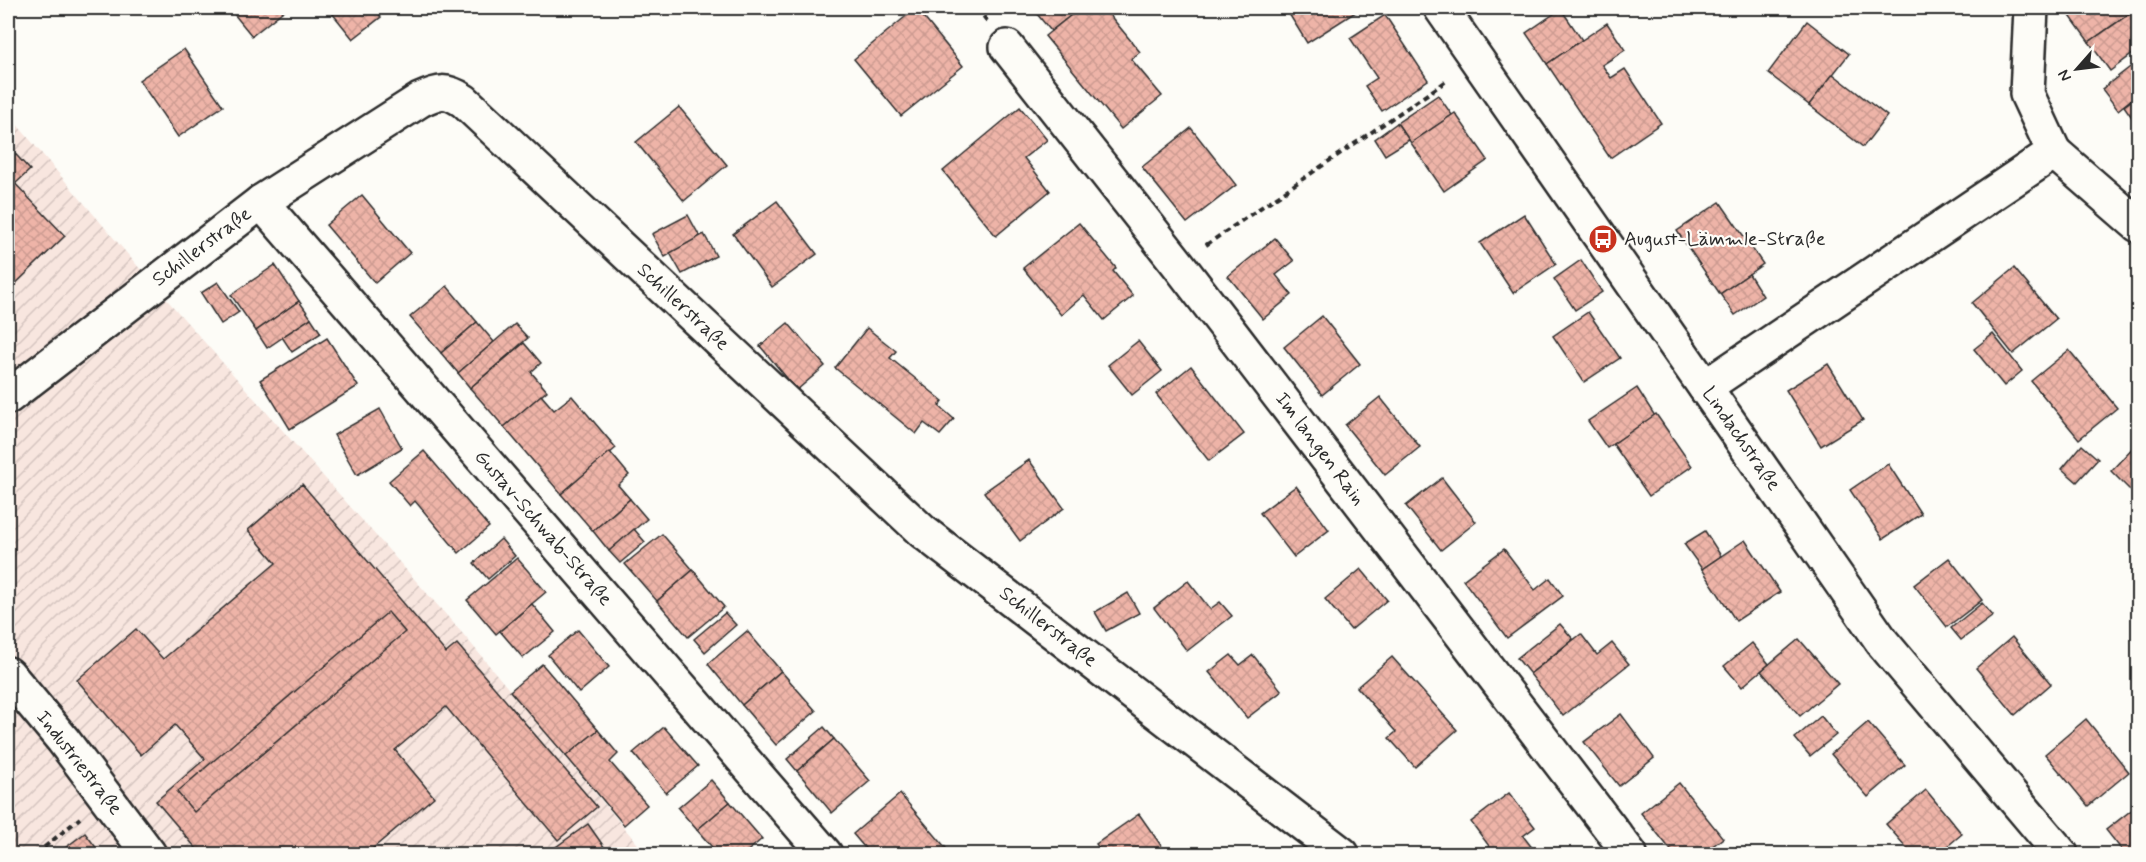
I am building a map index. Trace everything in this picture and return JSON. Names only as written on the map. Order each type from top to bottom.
[{"type":"street","name":"Lindachstraße","points":[[1441,8],[1883,643],[2061,855]]},
{"type":"street","points":[[2031,8],[2027,94],[2054,152],[2139,225]]},
{"type":"street","name":"Im langen Rain","points":[[1007,47],[1178,264],[1630,855]]},
{"type":"street","name":"Schillerstraße","points":[[8,397],[261,202],[420,100],[438,91],[450,93],[481,118],[922,531],[1342,855]]},
{"type":"street","points":[[1705,387],[2054,152]]},
{"type":"street","name":"Gustav-Schwab-Straße","points":[[261,202],[825,855]]},
{"type":"street","name":"Industriestraße","points":[[8,674],[63,740],[148,855]]},
{"type":"path","points":[[1178,264],[1478,59]]},
{"type":"path","points":[[36,855],[82,816]]},
{"type":"shaded area","points":[[8,114],[153,284],[463,634],[646,854],[8,854]]},
{"type":"building","points":[[229,8],[287,8],[252,36]]},
{"type":"building","points":[[328,8],[374,8],[381,17],[353,39]]},
{"type":"building","points":[[916,8],[963,66],[901,116],[854,59]]},
{"type":"building","points":[[1032,8],[1080,8],[1051,31]]},
{"type":"building","points":[[1080,8],[1104,8],[1140,52],[1131,59],[1162,96],[1121,129],[1045,36]]},
{"type":"building","points":[[1362,8],[1307,43],[1286,9]]},
{"type":"building","points":[[2076,8],[2137,8],[2089,42],[2068,13]]},
{"type":"building","points":[[2138,8],[2138,50],[2110,71],[2089,42]]},
{"type":"building","points":[[1561,9],[1582,40],[1547,64],[1526,33]]},
{"type":"building","points":[[1385,15],[1428,80],[1382,111],[1365,86],[1377,78],[1350,38]]},
{"type":"building","points":[[1807,21],[1849,54],[1809,105],[1768,73]]},
{"type":"building","points":[[1607,23],[1625,50],[1602,65],[1611,78],[1625,69],[1661,123],[1610,158],[1547,64]]},
{"type":"building","points":[[184,49],[223,106],[178,137],[139,80]]},
{"type":"building","points":[[2134,64],[2138,70],[2138,94],[2118,110],[2102,89]]},
{"type":"building","points":[[1833,74],[1887,116],[1863,147],[1809,105]]},
{"type":"building","points":[[1438,95],[1452,115],[1411,143],[1397,123]]},
{"type":"building","points":[[2138,96],[2138,126],[2124,106]]},
{"type":"building","points":[[679,107],[727,165],[684,201],[636,142]]},
{"type":"building","points":[[1020,107],[1047,140],[1024,158],[1050,191],[996,236],[943,171]]},
{"type":"building","points":[[1455,113],[1488,160],[1444,191],[1411,143]]},
{"type":"building","points":[[1397,123],[1409,140],[1385,155],[1375,139]]},
{"type":"building","points":[[1191,128],[1236,185],[1187,223],[1142,167]]},
{"type":"building","points":[[8,146],[30,170],[15,184],[8,176]]},
{"type":"building","points":[[8,176],[65,236],[8,291]]},
{"type":"building","points":[[362,195],[410,253],[375,283],[326,225]]},
{"type":"building","points":[[777,201],[817,254],[772,287],[733,234]]},
{"type":"building","points":[[1720,202],[1763,264],[1720,294],[1677,231]]},
{"type":"building","points":[[1524,214],[1556,264],[1513,293],[1480,243]]},
{"type":"building","points":[[688,215],[700,237],[665,257],[652,234]]},
{"type":"building","points":[[1079,223],[1116,268],[1113,271],[1133,296],[1104,320],[1084,295],[1061,315],[1023,268]]},
{"type":"building","points":[[704,234],[716,256],[682,274],[670,253]]},
{"type":"building","points":[[1275,238],[1294,261],[1276,275],[1292,295],[1263,319],[1228,276]]},
{"type":"building","points":[[1581,260],[1602,292],[1575,310],[1554,279]]},
{"type":"building","points":[[275,265],[299,301],[256,331],[231,295]]},
{"type":"building","points":[[2014,268],[2056,319],[2013,354],[1972,303]]},
{"type":"building","points":[[1749,274],[1763,296],[1735,315],[1720,294]]},
{"type":"building","points":[[218,282],[239,312],[221,324],[201,293]]},
{"type":"building","points":[[447,286],[477,322],[441,353],[410,317]]},
{"type":"building","points":[[299,301],[311,318],[267,348],[256,331]]},
{"type":"building","points":[[1588,312],[1620,358],[1584,382],[1553,336]]},
{"type":"building","points":[[1322,316],[1360,364],[1322,395],[1284,347]]},
{"type":"building","points":[[311,318],[321,333],[292,352],[282,337]]},
{"type":"building","points":[[477,322],[494,342],[458,373],[441,353]]},
{"type":"building","points":[[788,323],[825,366],[797,390],[760,346]]},
{"type":"building","points":[[515,324],[528,338],[470,388],[458,373]]},
{"type":"building","points":[[867,328],[896,351],[890,358],[943,401],[939,406],[954,419],[940,435],[924,423],[916,434],[835,368]]},
{"type":"building","points":[[1993,334],[2022,371],[2004,386],[1974,349]]},
{"type":"building","points":[[327,338],[358,386],[290,429],[260,380]]},
{"type":"building","points":[[1138,341],[1162,371],[1132,395],[1108,365]]},
{"type":"building","points":[[524,343],[541,363],[531,372],[547,391],[504,427],[470,388]]},
{"type":"building","points":[[2069,350],[2117,408],[2079,439],[2031,381]]},
{"type":"building","points":[[1828,364],[1863,420],[1821,446],[1786,390]]},
{"type":"building","points":[[1191,366],[1244,434],[1209,461],[1156,394]]},
{"type":"building","points":[[1637,388],[1655,416],[1607,448],[1588,421]]},
{"type":"building","points":[[541,395],[554,410],[572,396],[616,448],[561,494],[504,427]]},
{"type":"building","points":[[1380,397],[1420,447],[1385,475],[1345,425]]},
{"type":"building","points":[[380,409],[402,448],[357,475],[334,435]]},
{"type":"building","points":[[1656,414],[1692,466],[1649,496],[1613,444]]},
{"type":"building","points":[[2138,442],[2138,498],[2111,471]]},
{"type":"building","points":[[2082,445],[2098,459],[2077,482],[2062,469]]},
{"type":"building","points":[[424,451],[489,527],[459,553],[415,501],[410,506],[389,481]]},
{"type":"building","points":[[610,452],[629,475],[618,485],[630,499],[593,531],[561,494]]},
{"type":"building","points":[[1029,460],[1064,508],[1020,541],[984,492]]},
{"type":"building","points":[[1888,464],[1921,514],[1883,539],[1850,490]]},
{"type":"building","points":[[1442,478],[1476,522],[1441,550],[1406,506]]},
{"type":"building","points":[[302,484],[446,653],[457,644],[597,807],[558,840],[446,707],[395,750],[434,797],[366,854],[201,854],[156,801],[205,759],[175,725],[141,755],[77,680],[136,629],[163,659],[276,563],[248,530]]},
{"type":"building","points":[[1296,486],[1329,530],[1294,557],[1260,513]]},
{"type":"building","points":[[630,499],[647,519],[609,551],[593,531]]},
{"type":"building","points":[[634,529],[645,542],[620,563],[609,551]]},
{"type":"building","points":[[1705,531],[1721,556],[1702,569],[1684,544]]},
{"type":"building","points":[[662,534],[693,570],[657,601],[625,564]]},
{"type":"building","points":[[501,539],[515,556],[488,579],[474,563]]},
{"type":"building","points":[[1745,540],[1780,592],[1736,621],[1702,569]]},
{"type":"building","points":[[1504,549],[1535,590],[1550,578],[1563,596],[1507,638],[1463,580]]},
{"type":"building","points":[[517,558],[546,592],[496,634],[467,600]]},
{"type":"building","points":[[1949,558],[1982,600],[1947,627],[1914,585]]},
{"type":"building","points":[[1361,569],[1387,600],[1351,630],[1325,599]]},
{"type":"building","points":[[693,570],[724,607],[688,637],[657,601]]},
{"type":"building","points":[[1188,581],[1210,609],[1220,602],[1232,616],[1187,651],[1154,608]]},
{"type":"building","points":[[1128,593],[1139,613],[1106,631],[1095,612]]},
{"type":"building","points":[[1982,603],[1993,616],[1961,640],[1951,628]]},
{"type":"building","points":[[532,604],[555,632],[523,658],[500,631]]},
{"type":"building","points":[[388,612],[405,632],[194,812],[177,792]]},
{"type":"building","points":[[725,613],[736,625],[705,652],[694,639]]},
{"type":"building","points":[[1560,624],[1573,639],[1530,674],[1517,658]]},
{"type":"building","points":[[578,630],[609,667],[579,693],[548,655]]},
{"type":"building","points":[[747,631],[781,671],[742,705],[708,664]]},
{"type":"building","points":[[1581,634],[1597,655],[1612,643],[1629,664],[1563,716],[1530,674]]},
{"type":"building","points":[[2012,637],[2051,684],[2015,715],[1976,668]]},
{"type":"building","points":[[1799,639],[1838,684],[1800,716],[1761,671]]},
{"type":"building","points":[[1752,643],[1769,664],[1742,687],[1724,666]]},
{"type":"building","points":[[1231,655],[1240,665],[1253,655],[1282,691],[1247,718],[1209,672]]},
{"type":"building","points":[[1392,657],[1457,730],[1415,767],[1389,738],[1396,732],[1357,687]]},
{"type":"building","points":[[542,664],[598,730],[566,756],[510,691]]},
{"type":"building","points":[[781,671],[816,711],[776,745],[742,705]]},
{"type":"building","points":[[1621,714],[1654,758],[1619,786],[1584,742]]},
{"type":"building","points":[[1821,716],[1836,735],[1810,756],[1795,738]]},
{"type":"building","points":[[2086,719],[2129,772],[2088,806],[2045,754]]},
{"type":"building","points":[[1868,722],[1905,765],[1868,797],[1831,754]]},
{"type":"building","points":[[664,727],[698,766],[666,793],[633,753]]},
{"type":"building","points":[[824,727],[834,739],[797,771],[787,759]]},
{"type":"building","points":[[598,730],[618,754],[610,762],[647,805],[624,825],[566,756]]},
{"type":"building","points":[[834,739],[870,781],[832,813],[797,771]]},
{"type":"building","points":[[711,780],[730,802],[697,830],[678,808]]},
{"type":"building","points":[[1679,783],[1723,838],[1702,854],[1674,854],[1641,813]]},
{"type":"building","points":[[1926,790],[1962,834],[1938,854],[1912,854],[1886,824]]},
{"type":"building","points":[[1509,793],[1535,827],[1523,836],[1537,854],[1495,854],[1471,822]]},
{"type":"building","points":[[900,794],[951,854],[870,854],[853,834]]},
{"type":"building","points":[[730,802],[762,839],[744,854],[718,854],[697,830]]},
{"type":"building","points":[[2138,805],[2138,854],[2125,854],[2106,830]]},
{"type":"building","points":[[1139,814],[1167,854],[1103,854],[1096,844]]},
{"type":"building","points":[[588,824],[609,854],[546,854]]},
{"type":"building","points":[[85,833],[101,854],[57,854]]},
{"type":"place","name":"August-Lämmle-Straße","points":[[1603,239]]}]
